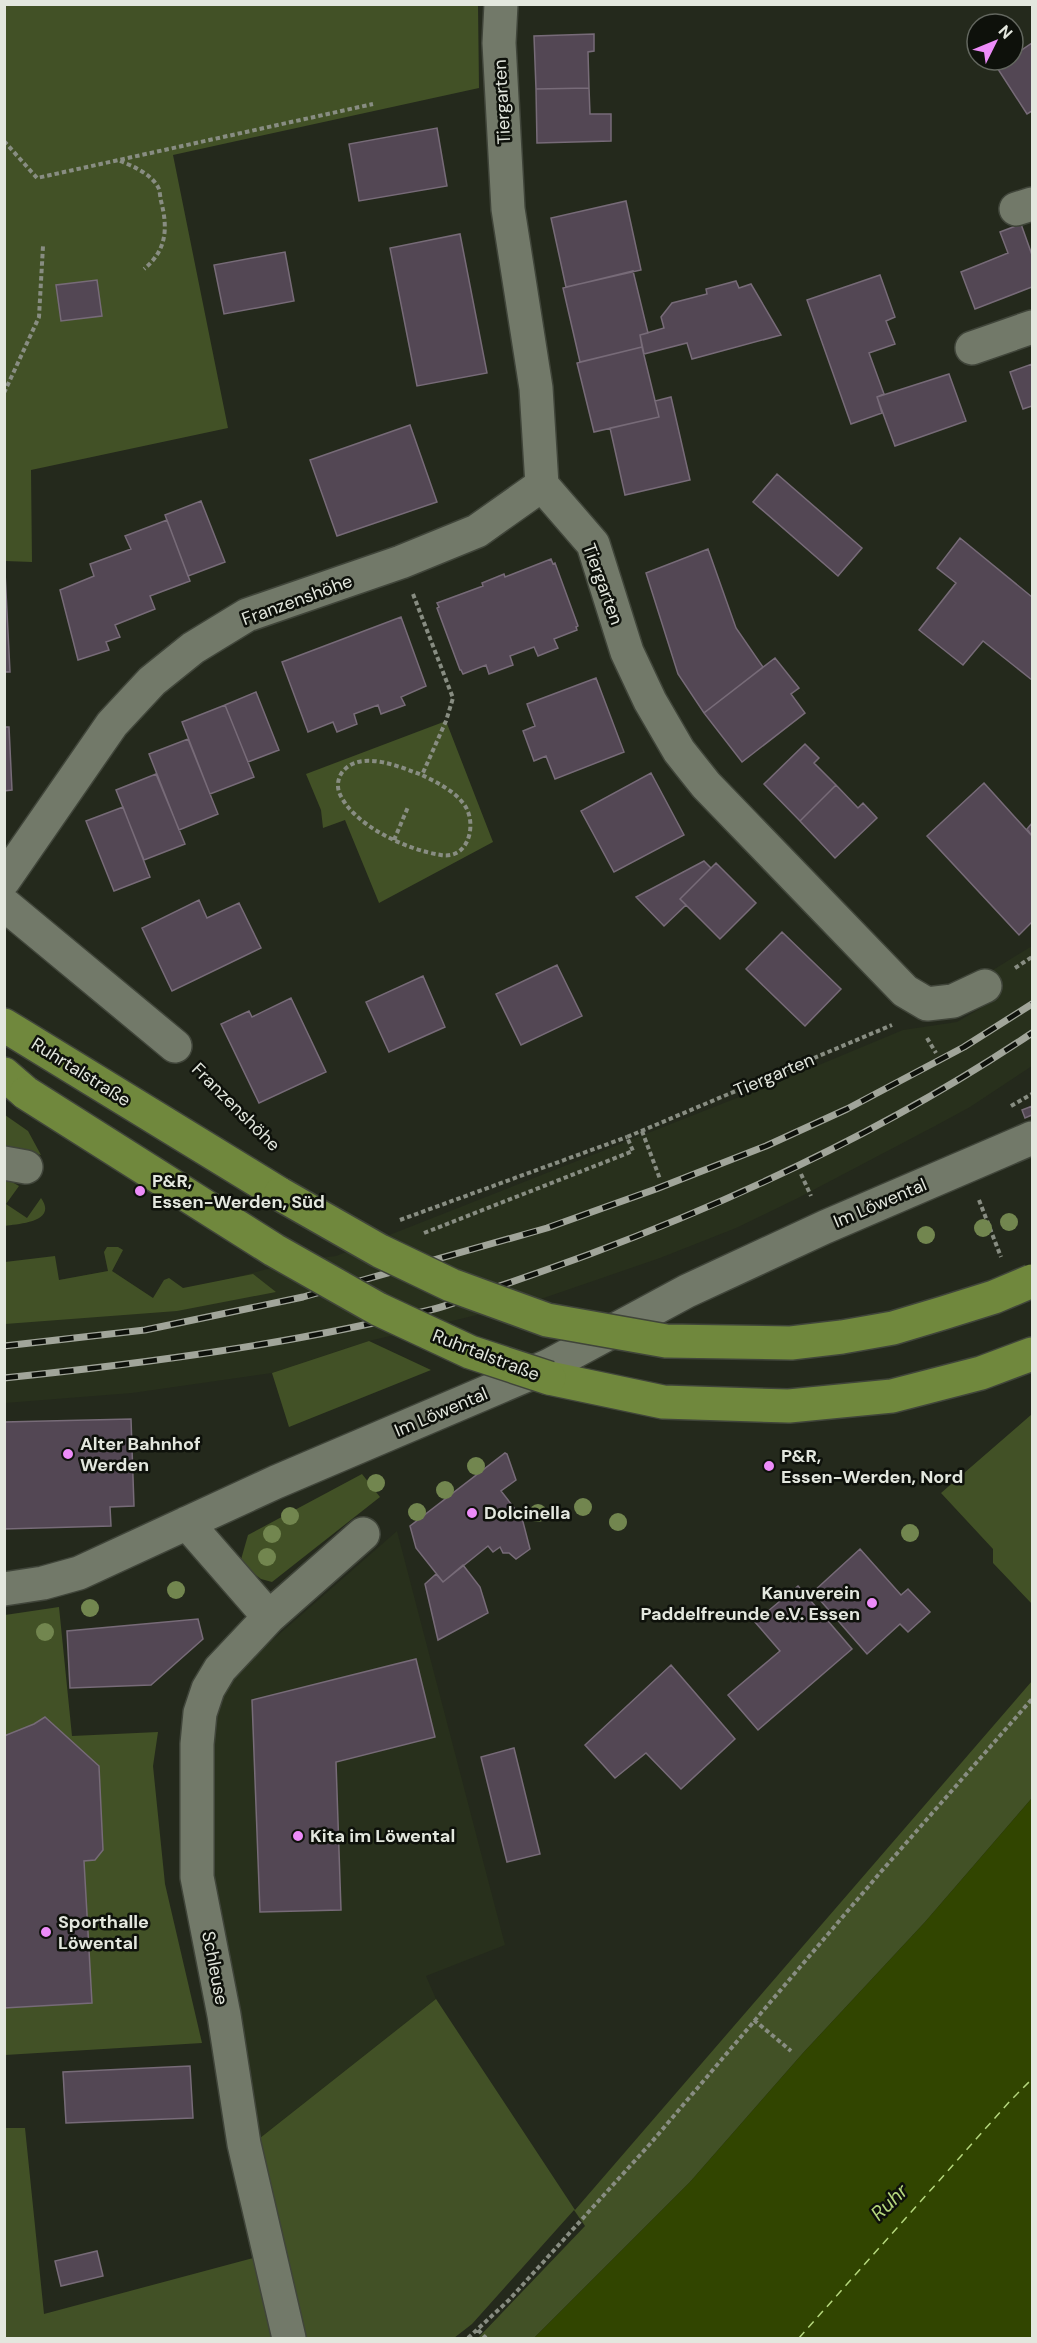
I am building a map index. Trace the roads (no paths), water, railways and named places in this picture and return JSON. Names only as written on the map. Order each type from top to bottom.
[{"type":"main road","name":"Ruhrtalstraße","points":[[4,1025],[280,1194],[380,1251],[451,1285],[547,1320],[666,1341],[791,1343],[893,1328],[994,1298],[1032,1281]]},
{"type":"main road","name":"Ruhrtalstraße","points":[[15,1083],[274,1250],[378,1309],[470,1352],[549,1378],[663,1402],[789,1406],[892,1396],[981,1373],[1032,1354]]},
{"type":"street","name":"Tiergarten","points":[[501,4],[499,43],[508,209],[536,388],[543,485],[593,544],[627,652],[650,701],[679,751],[706,785],[905,991],[927,1004],[953,1001],[985,986]]},
{"type":"street","points":[[972,348],[1032,327]]},
{"type":"street","name":"Franzenshöhe","points":[[4,880],[112,724],[152,681],[193,648],[248,615],[401,562],[477,531],[543,485]]},
{"type":"street","points":[[4,904],[175,1046]]},
{"type":"street","name":"Im Löwental","points":[[4,1589],[43,1583],[79,1573],[276,1482],[548,1366],[687,1291],[825,1227],[1032,1138]]},
{"type":"street","points":[[187,1523],[269,1617]]},
{"type":"street","name":"Schleuse","points":[[289,2338],[244,2144],[224,2015],[197,1877],[197,1744],[200,1713],[208,1689],[220,1669],[269,1617],[363,1534]]},
{"type":"water","name":"Ruhr","points":[[1032,1798],[1032,2338],[534,2338],[690,2182],[803,2053],[925,1922]]},
{"type":"railway","points":[[4,1346],[145,1330],[303,1297],[547,1228],[766,1146],[847,1109],[964,1047],[1032,1004]]},
{"type":"railway","points":[[4,1378],[220,1351],[328,1332],[448,1305],[648,1232],[762,1183],[873,1128],[980,1067],[1032,1033]]},
{"type":"place","name":"P&R, Essen-Werden, Süd","points":[[140,1191]]},
{"type":"place","name":"Alter Bahnhof Werden","points":[[68,1454]]},
{"type":"place","name":"P&R, Essen-Werden, Nord","points":[[769,1466]]},
{"type":"place","name":"Dolcinella","points":[[472,1513]]},
{"type":"place","name":"Kanuverein Paddelfreunde e.V. Essen","points":[[872,1603]]},
{"type":"place","name":"Kita im Löwental","points":[[298,1836]]},
{"type":"place","name":"Sporthalle Löwental","points":[[46,1932]]}]
